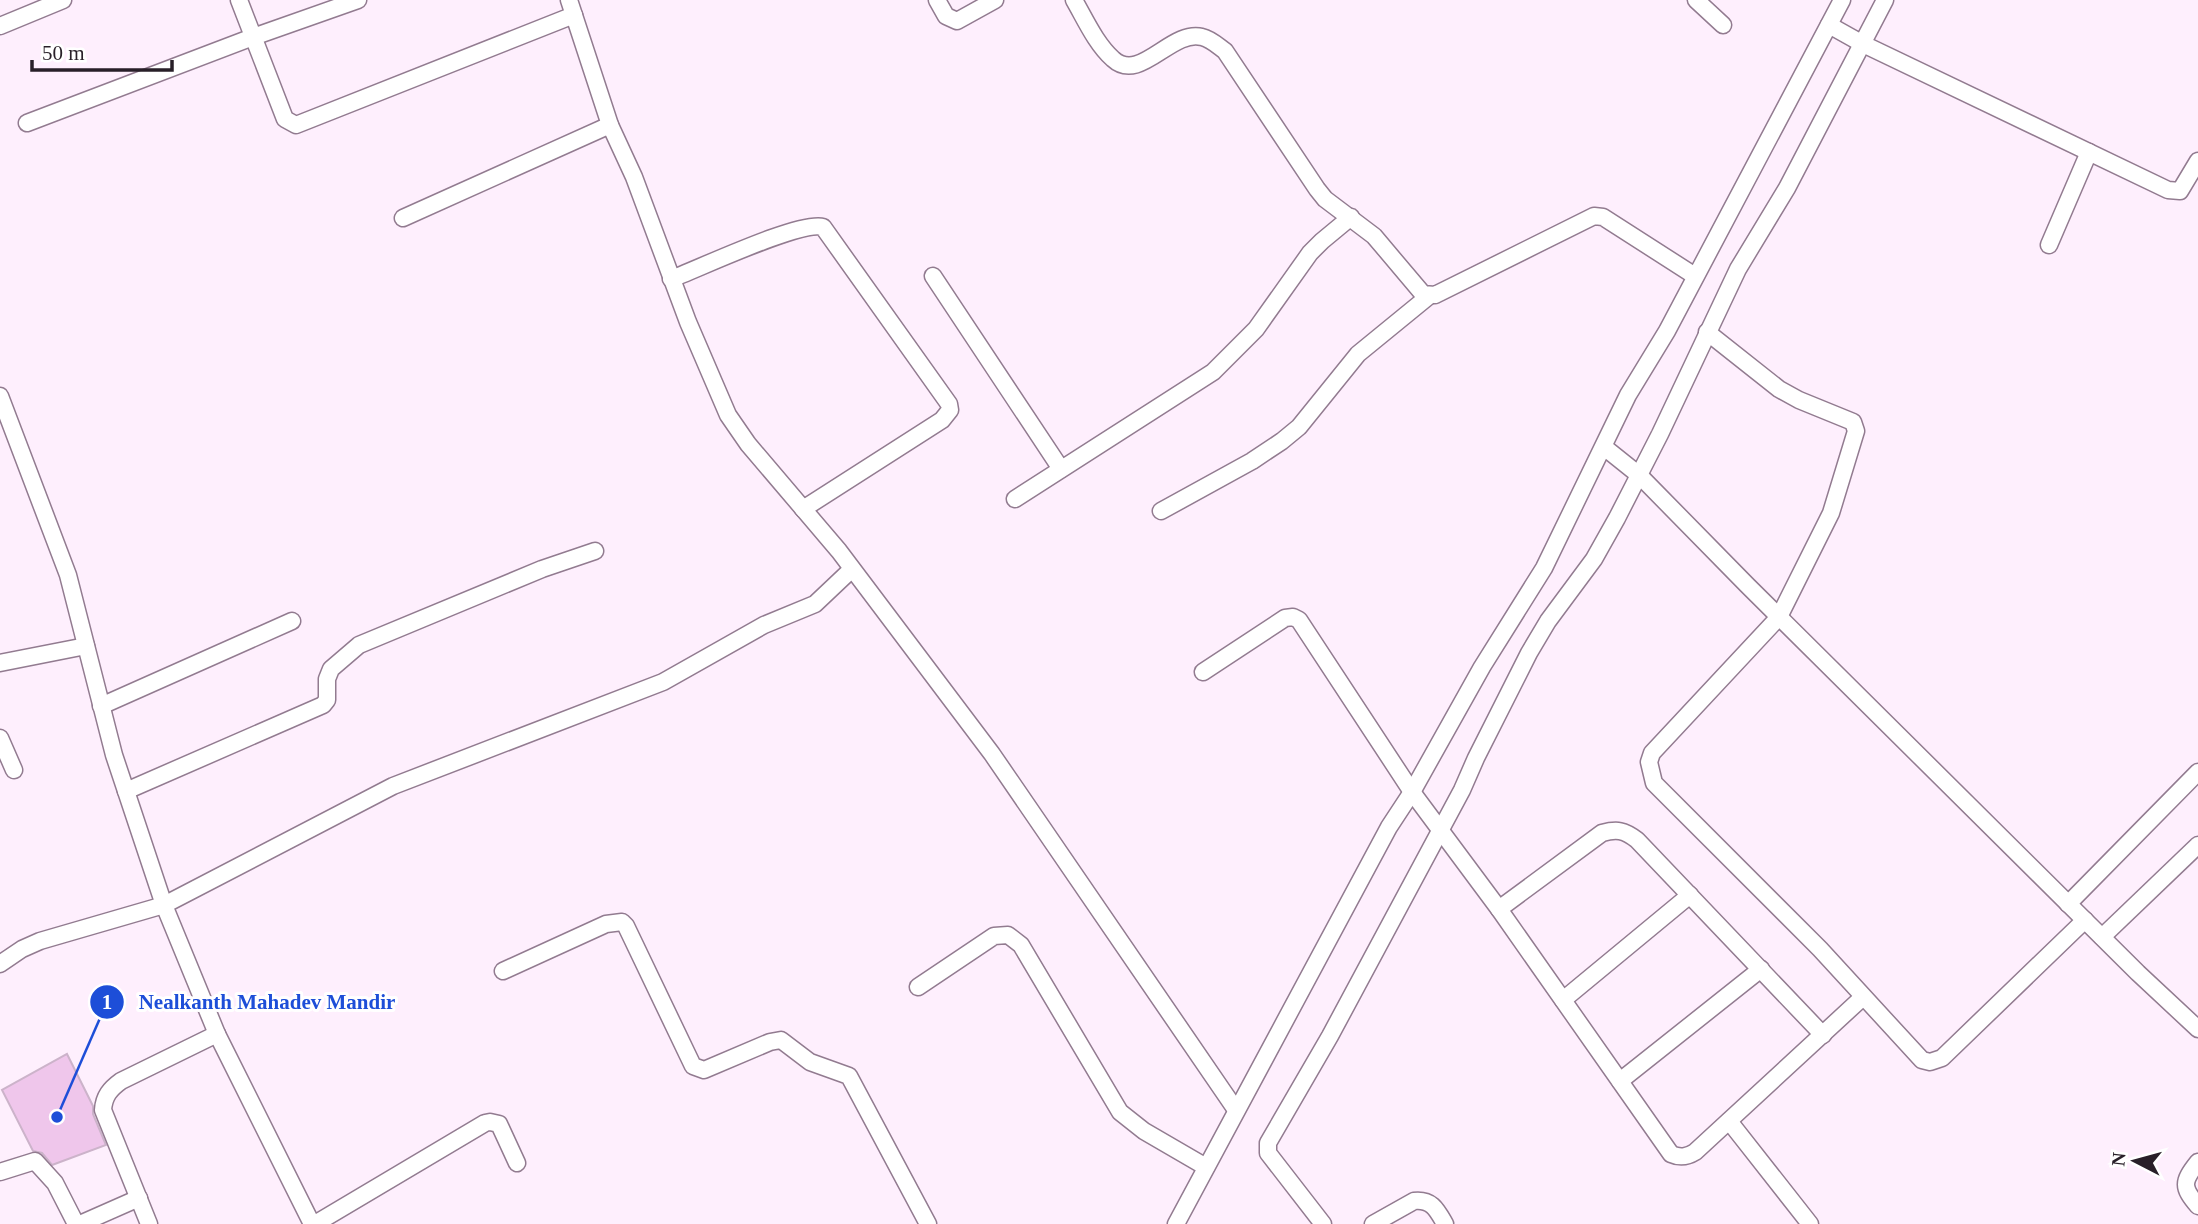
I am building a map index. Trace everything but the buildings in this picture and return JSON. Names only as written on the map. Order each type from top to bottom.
[{"type":"street","points":[[0,26],[63,0]]},
{"type":"street","points":[[239,0],[285,119],[300,125],[571,8],[610,125],[634,177],[671,279],[728,415],[748,444],[852,569],[992,754],[1236,1110]]},
{"type":"street","points":[[27,123],[358,0]]},
{"type":"street","points":[[937,0],[947,16],[957,21],[995,0]]},
{"type":"street","points":[[1074,0],[1102,47],[1115,62],[1138,65],[1184,37],[1199,36],[1211,40],[1225,51],[1325,199],[1374,236],[1419,291],[1429,296]]},
{"type":"street","points":[[1696,0],[1723,25]]},
{"type":"street","points":[[1176,1224],[1389,828],[1482,667],[1544,568],[1622,461],[1707,332],[1738,269],[1787,188],[1847,35],[1842,0]]},
{"type":"street","points":[[1323,1224],[1268,1153],[1267,1147],[1356,987],[1432,818],[1462,790],[1530,653],[1549,621],[1594,559],[1622,461],[1628,395],[1667,331],[1695,276],[1847,35],[1885,0]]},
{"type":"street","points":[[1847,35],[2168,190],[2175,192],[2184,187],[2198,161]]},
{"type":"street","points":[[403,218],[610,125]]},
{"type":"street","points":[[2049,245],[2089,152]]},
{"type":"street","points":[[1161,511],[1252,461],[1282,441],[1298,427],[1358,354],[1429,296],[1594,216],[1603,216],[1695,276]]},
{"type":"street","points":[[1015,499],[1213,372],[1256,329],[1310,253],[1351,217]]},
{"type":"street","points":[[671,279],[809,226],[823,227],[950,404],[947,415],[942,420],[803,509]]},
{"type":"street","points":[[933,276],[1061,469]]},
{"type":"street","points":[[1707,332],[1779,389],[1853,422],[1856,426],[1855,438],[1831,513],[1779,617],[1652,753],[1649,762],[1654,783],[1820,949],[1916,1056],[1930,1062],[1942,1058],[2085,920]]},
{"type":"street","points":[[0,396],[68,575],[126,791],[164,905],[217,1034],[314,1224],[485,1123],[499,1124],[517,1163]]},
{"type":"street","points":[[1622,461],[2068,904],[2198,1028]]},
{"type":"street","points":[[126,791],[323,705],[327,700],[327,679],[331,669],[359,645],[542,569],[596,551]]},
{"type":"street","points":[[0,964],[40,940],[164,905],[393,786],[677,675],[764,625],[815,604],[852,569]]},
{"type":"street","points":[[1203,672],[1285,618],[1293,617],[1299,620],[1412,792],[1499,909],[1671,1153],[1677,1157],[1687,1157],[1695,1152],[1863,998]]},
{"type":"street","points":[[102,706],[292,621]]},
{"type":"street","points":[[0,663],[86,646]]},
{"type":"street","points":[[0,738],[14,770]]},
{"type":"street","points":[[2068,904],[2198,772]]},
{"type":"street","points":[[1499,909],[1602,833],[1616,829],[1628,833],[1823,1035]]},
{"type":"street","points":[[2102,937],[2198,845]]},
{"type":"street","points":[[1563,1000],[1690,895]]},
{"type":"street","points":[[503,971],[606,924],[622,922],[693,1066],[704,1070],[777,1040],[785,1042],[810,1062],[849,1076],[928,1224]]},
{"type":"street","points":[[918,987],[994,936],[1008,935],[1021,945],[1120,1112],[1144,1131],[1206,1167]]},
{"type":"street","points":[[1620,1081],[1761,970]]},
{"type":"street","points":[[149,1224],[103,1110],[109,1089],[217,1034]]},
{"type":"street","points":[[1729,1121],[1810,1224]]},
{"type":"street","points":[[0,1172],[36,1161],[55,1183],[78,1224],[139,1198]]},
{"type":"street","points":[[2198,1162],[2185,1181],[2186,1191],[2198,1206]]},
{"type":"street","points":[[1373,1224],[1414,1201],[1421,1200],[1432,1205],[1445,1224]]},
{"type":"place","name":"Nealkanth Mahadev Mandir","points":[[57,1117]]}]
